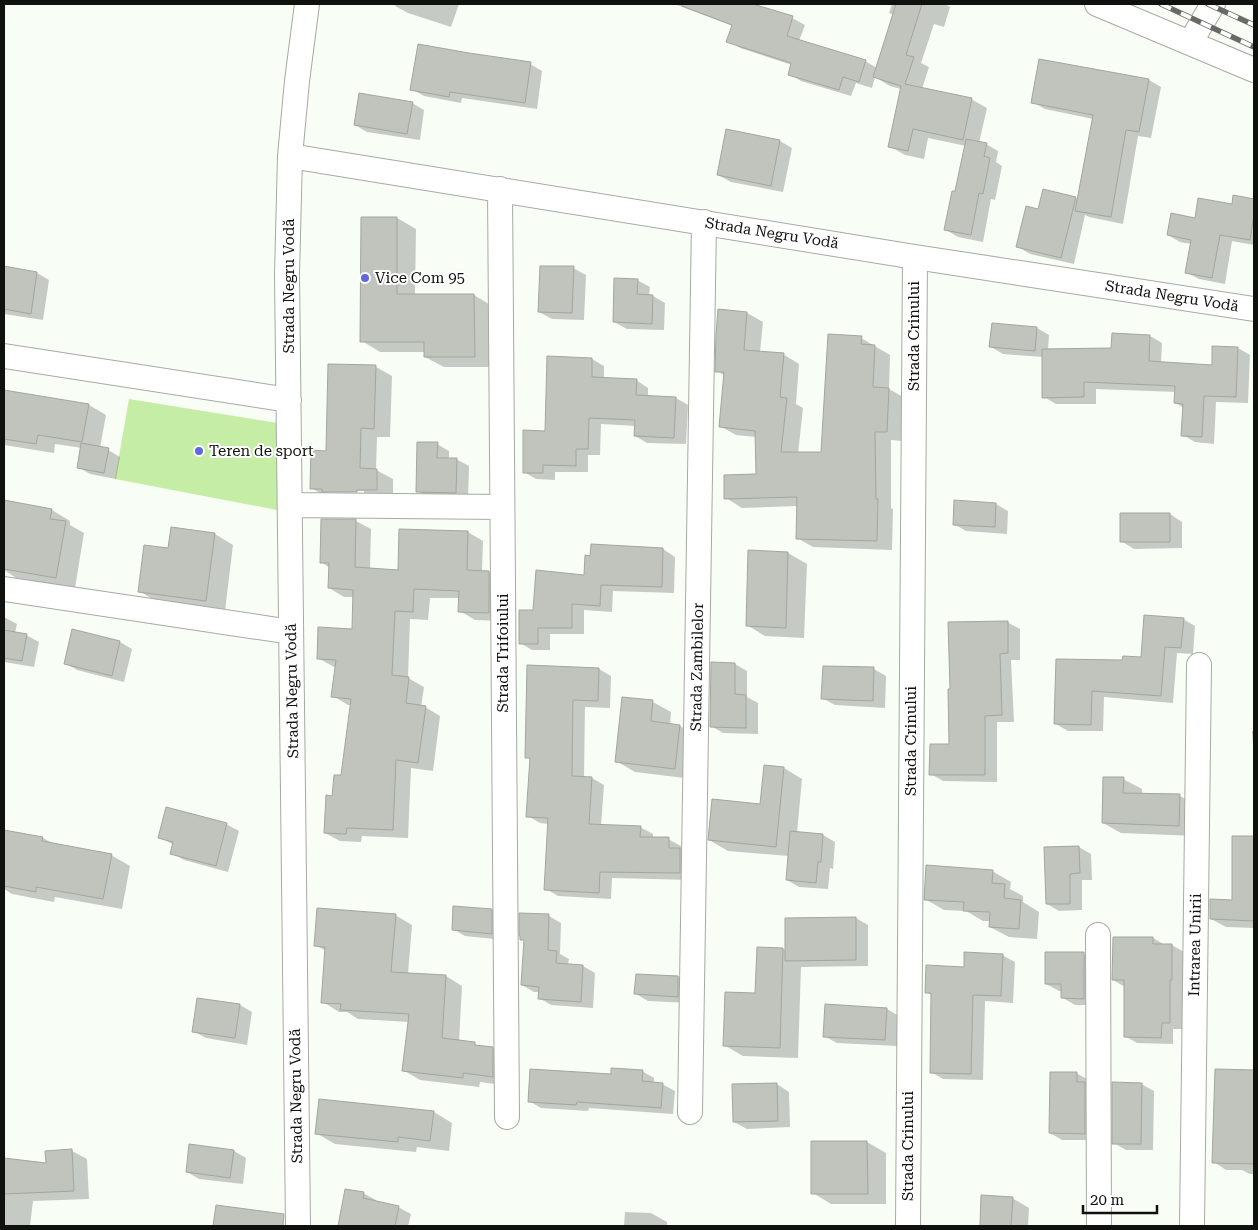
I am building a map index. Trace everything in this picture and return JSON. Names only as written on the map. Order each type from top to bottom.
[{"type":"street","name":"Strada Negru Vodă","points":[[298,1226],[287,274],[290,156],[307,4]]},
{"type":"street","points":[[1097,4],[1254,70]]},
{"type":"street","points":[[1190,43],[1213,4]]},
{"type":"street","name":"Strada Negru Vodă","points":[[290,156],[915,257],[1254,308]]},
{"type":"street","name":"Strada Trifoiului","points":[[500,189],[507,1117]]},
{"type":"street","name":"Strada Zambilelor","points":[[690,1112],[704,222]]},
{"type":"street","name":"Strada Crinului","points":[[908,1226],[915,257]]},
{"type":"street","points":[[4,356],[289,400]]},
{"type":"street","points":[[290,505],[502,507]]},
{"type":"street","points":[[4,589],[292,632]]},
{"type":"street","name":"Intrarea Unirii","points":[[1192,1226],[1199,665]]},
{"type":"street","points":[[1098,935],[1099,1226]]},
{"type":"green space","name":"Teren de sport","points":[[129,399],[278,423],[277,510],[115,479]]},
{"type":"building","points":[[683,4],[753,4],[793,16],[787,36],[866,60],[859,82],[843,77],[839,90],[788,75],[791,63],[726,42],[732,25],[682,6]]},
{"type":"building","points":[[896,4],[922,4],[906,55],[914,57],[905,84],[972,98],[963,140],[913,129],[908,151],[888,147],[901,86],[873,77]]},
{"type":"building","points":[[418,44],[531,62],[525,103],[450,92],[449,97],[410,90]]},
{"type":"building","points":[[1039,59],[1149,79],[1139,132],[1126,130],[1111,217],[1075,211],[1093,115],[1031,103]]},
{"type":"building","points":[[359,93],[413,102],[407,134],[354,125]]},
{"type":"building","points":[[726,129],[780,140],[771,186],[717,175]]},
{"type":"building","points":[[966,139],[987,143],[984,156],[990,158],[983,194],[979,193],[971,235],[944,230],[952,191],[955,191]]},
{"type":"building","points":[[1043,189],[1076,197],[1061,258],[1016,247],[1026,206],[1038,209]]},
{"type":"building","points":[[1233,195],[1254,199],[1250,240],[1220,235],[1212,278],[1185,273],[1191,240],[1167,235],[1171,213],[1195,218],[1198,198],[1232,204]]},
{"type":"building","points":[[361,217],[397,217],[397,294],[474,294],[475,357],[424,357],[424,342],[360,342]]},
{"type":"building","points":[[4,266],[37,272],[31,314],[4,309]]},
{"type":"building","points":[[540,266],[574,266],[572,313],[538,312]]},
{"type":"building","points":[[614,278],[638,279],[637,294],[653,295],[652,324],[613,322]]},
{"type":"building","points":[[718,309],[747,312],[744,350],[784,353],[780,397],[787,398],[781,452],[821,452],[828,334],[862,336],[861,344],[875,345],[873,387],[889,388],[887,432],[875,432],[876,499],[878,499],[877,541],[796,539],[797,497],[724,499],[724,475],[756,474],[755,431],[719,427],[724,372],[715,372]]},
{"type":"building","points":[[992,323],[1037,327],[1035,351],[989,347]]},
{"type":"building","points":[[1112,333],[1150,335],[1149,361],[1212,365],[1212,346],[1238,347],[1236,397],[1204,396],[1202,437],[1181,436],[1183,404],[1174,403],[1175,386],[1084,382],[1084,397],[1042,398],[1042,349],[1111,348]]},
{"type":"building","points":[[547,356],[592,358],[592,377],[637,379],[636,395],[676,397],[674,438],[634,436],[635,420],[589,418],[588,449],[576,449],[576,466],[543,465],[543,473],[523,473],[523,430],[545,431]]},
{"type":"building","points":[[328,364],[376,365],[374,429],[361,428],[360,468],[377,469],[377,490],[322,492],[322,489],[310,489],[311,450],[326,451]]},
{"type":"building","points":[[4,390],[89,404],[82,442],[38,435],[36,444],[4,439]]},
{"type":"building","points":[[417,442],[438,442],[437,458],[457,458],[456,493],[416,492]]},
{"type":"building","points":[[81,443],[109,448],[104,473],[77,468]]},
{"type":"building","points":[[4,500],[52,509],[50,519],[66,521],[56,578],[4,569]]},
{"type":"building","points":[[954,500],[996,503],[995,527],[953,525]]},
{"type":"building","points":[[1120,513],[1170,513],[1170,542],[1120,542]]},
{"type":"building","points":[[321,519],[356,519],[355,567],[398,570],[399,529],[468,531],[467,570],[489,571],[489,613],[458,612],[459,591],[414,589],[413,612],[395,611],[392,675],[409,677],[406,703],[426,706],[418,763],[396,760],[393,830],[347,828],[346,834],[324,833],[326,795],[332,796],[334,775],[341,775],[351,699],[331,697],[336,660],[317,659],[318,627],[352,629],[353,590],[328,588],[329,563],[320,563]]},
{"type":"building","points":[[171,527],[215,533],[206,601],[138,592],[144,545],[168,548]]},
{"type":"building","points":[[591,544],[663,548],[662,587],[601,585],[600,606],[572,604],[572,628],[538,628],[538,644],[519,644],[519,610],[533,610],[536,570],[584,575],[585,555],[590,556]]},
{"type":"building","points":[[748,550],[788,552],[786,628],[746,626]]},
{"type":"building","points":[[1144,615],[1184,618],[1181,648],[1165,647],[1161,696],[1092,691],[1091,725],[1054,724],[1056,659],[1122,660],[1123,656],[1141,657]]},
{"type":"building","points":[[1008,621],[1008,653],[1000,654],[1002,715],[985,716],[985,775],[929,775],[930,744],[949,744],[948,622]]},
{"type":"building","points":[[72,629],[120,641],[112,676],[64,664]]},
{"type":"building","points":[[4,630],[27,634],[22,661],[4,658]]},
{"type":"building","points":[[711,662],[735,663],[735,694],[746,695],[746,728],[710,727]]},
{"type":"building","points":[[527,665],[599,668],[598,701],[573,700],[572,776],[592,777],[589,824],[641,826],[640,837],[669,837],[669,848],[680,848],[680,873],[600,872],[599,893],[544,890],[548,818],[526,817],[530,758],[525,758]]},
{"type":"building","points":[[823,666],[874,667],[873,701],[821,699]]},
{"type":"building","points":[[622,697],[653,700],[651,721],[680,725],[675,769],[615,762]]},
{"type":"building","points":[[764,765],[784,767],[776,847],[708,840],[712,799],[760,804]]},
{"type":"building","points":[[1103,777],[1124,777],[1123,793],[1180,794],[1179,826],[1102,823]]},
{"type":"building","points":[[166,807],[227,823],[216,866],[170,854],[173,842],[158,838]]},
{"type":"building","points":[[4,830],[43,837],[42,841],[112,854],[103,899],[36,887],[36,892],[4,886]]},
{"type":"building","points":[[790,831],[823,834],[821,862],[818,862],[816,883],[786,880]]},
{"type":"building","points":[[1232,836],[1254,836],[1254,921],[1210,919],[1210,899],[1232,900]]},
{"type":"building","points":[[1079,846],[1080,873],[1070,874],[1070,904],[1046,904],[1044,847]]},
{"type":"building","points":[[926,865],[993,870],[992,883],[1005,884],[1004,898],[1021,900],[1019,929],[989,927],[990,912],[963,911],[964,902],[924,900]]},
{"type":"building","points":[[453,906],[492,909],[492,934],[452,930]]},
{"type":"building","points":[[317,908],[396,914],[391,972],[446,975],[442,1038],[475,1042],[475,1045],[493,1047],[493,1077],[463,1073],[463,1078],[402,1071],[409,1014],[340,1010],[341,1004],[321,1003],[325,947],[314,946]]},
{"type":"building","points":[[519,913],[549,914],[548,950],[557,951],[556,963],[583,965],[581,1002],[538,999],[539,987],[521,985],[524,940],[520,940],[519,936]]},
{"type":"building","points":[[856,917],[856,960],[785,961],[785,918]]},
{"type":"building","points":[[1113,937],[1153,937],[1153,944],[1172,944],[1170,1023],[1162,1023],[1161,1038],[1124,1037],[1124,980],[1112,980]]},
{"type":"building","points":[[757,947],[783,948],[780,1048],[723,1046],[725,992],[755,993]]},
{"type":"building","points":[[964,952],[1003,954],[1001,996],[973,995],[971,1074],[930,1073],[931,993],[925,993],[926,965],[964,967]]},
{"type":"building","points":[[1045,952],[1084,952],[1084,999],[1061,998],[1061,984],[1045,984]]},
{"type":"building","points":[[636,974],[678,976],[678,997],[634,994]]},
{"type":"building","points":[[197,998],[240,1004],[235,1038],[192,1032]]},
{"type":"building","points":[[825,1004],[887,1008],[885,1040],[823,1037]]},
{"type":"building","points":[[611,1068],[643,1070],[642,1081],[663,1083],[661,1108],[577,1102],[576,1105],[528,1102],[530,1069],[611,1074]]},
{"type":"building","points":[[1215,1069],[1254,1070],[1254,1164],[1212,1163]]},
{"type":"building","points":[[1050,1072],[1077,1072],[1077,1082],[1085,1082],[1085,1134],[1049,1133]]},
{"type":"building","points":[[1112,1082],[1142,1083],[1141,1144],[1112,1144]]},
{"type":"building","points":[[777,1083],[778,1121],[733,1122],[732,1084]]},
{"type":"building","points":[[319,1099],[434,1111],[430,1141],[398,1137],[398,1142],[315,1134]]},
{"type":"building","points":[[811,1141],[867,1141],[868,1194],[811,1194]]},
{"type":"building","points":[[189,1144],[234,1150],[230,1178],[186,1172]]},
{"type":"building","points":[[72,1149],[74,1191],[4,1194],[4,1158],[46,1163],[45,1151]]},
{"type":"building","points":[[345,1189],[364,1192],[363,1198],[399,1206],[395,1226],[338,1226]]},
{"type":"building","points":[[981,1195],[1013,1197],[1011,1226],[980,1226]]},
{"type":"building","points":[[216,1205],[284,1214],[283,1226],[213,1226]]},
{"type":"railway","points":[[1161,4],[1254,47]]},
{"type":"railway","points":[[1208,4],[1254,25]]},
{"type":"place","name":"Vice Com 95","points":[[365,278]]},
{"type":"place","name":"Teren de sport","points":[[199,451]]}]
